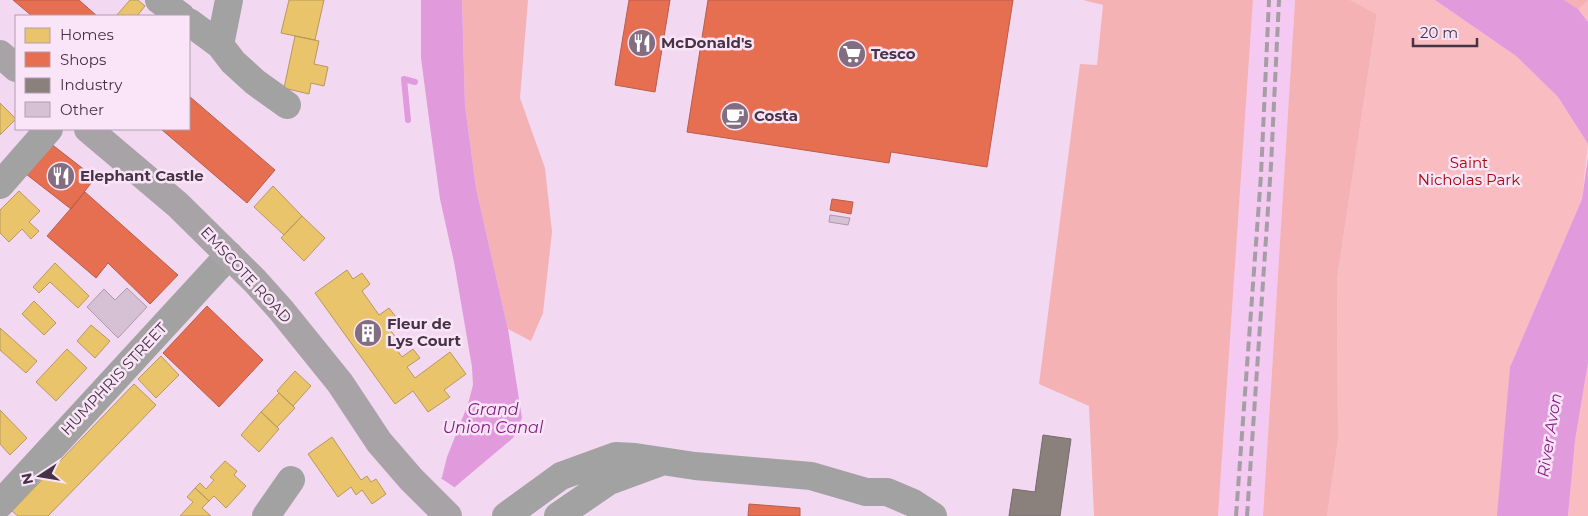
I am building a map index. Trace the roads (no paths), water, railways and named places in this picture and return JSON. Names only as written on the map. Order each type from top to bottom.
[{"type":"main road","points":[[0,54],[15,67]]},
{"type":"main road","name":"EMSCOTE ROAD","points":[[89,130],[153,182],[229,255],[287,317],[340,383],[409,489],[437,514]]},
{"type":"street","points":[[159,0],[180,15]]},
{"type":"street","points":[[220,45],[229,0]]},
{"type":"street","points":[[190,23],[220,45],[233,62],[255,82],[287,105]]},
{"type":"street","points":[[0,185],[49,130]]},
{"type":"street","name":"HUMPHRIS STREET","points":[[0,504],[229,255]]},
{"type":"street","points":[[506,516],[522,506],[550,482],[596,462],[616,456],[635,456],[661,462],[811,476],[866,492],[887,492],[913,503],[933,516]]},
{"type":"street","points":[[558,516],[609,481],[661,462]]},
{"type":"street","points":[[266,516],[291,480]]},
{"type":"street","points":[[866,492],[892,516]]},
{"type":"water","name":"Grand Union Canal","points":[[421,0],[462,0],[465,105],[476,188],[508,329],[522,418],[513,438],[456,486],[428,516],[413,516],[442,477],[447,457],[468,404],[473,385],[472,367],[454,262],[440,199],[429,119],[421,58]]},
{"type":"water","points":[[1435,0],[1564,0],[1578,9],[1588,22],[1588,144],[1558,97],[1516,56]]},
{"type":"water","name":"River Avon","points":[[1588,157],[1588,363],[1575,441],[1568,516],[1497,516],[1510,367],[1582,199]]},
{"type":"waterway","points":[[408,120],[404,79],[415,82]]},
{"type":"railway","points":[[1236,516],[1261,175],[1269,0]]},
{"type":"railway","points":[[1247,516],[1271,165],[1279,0]]},
{"type":"place","name":"McDonald's","points":[[642,43]]},
{"type":"place","name":"Tesco","points":[[852,54]]},
{"type":"place","name":"Costa","points":[[735,116]]},
{"type":"place","name":"Elephant Castle","points":[[61,176]]},
{"type":"place","name":"Fleur de Lys Court","points":[[368,333]]},
{"type":"park label","name":"Saint Nicholas Park","points":[[1469,172]]}]
